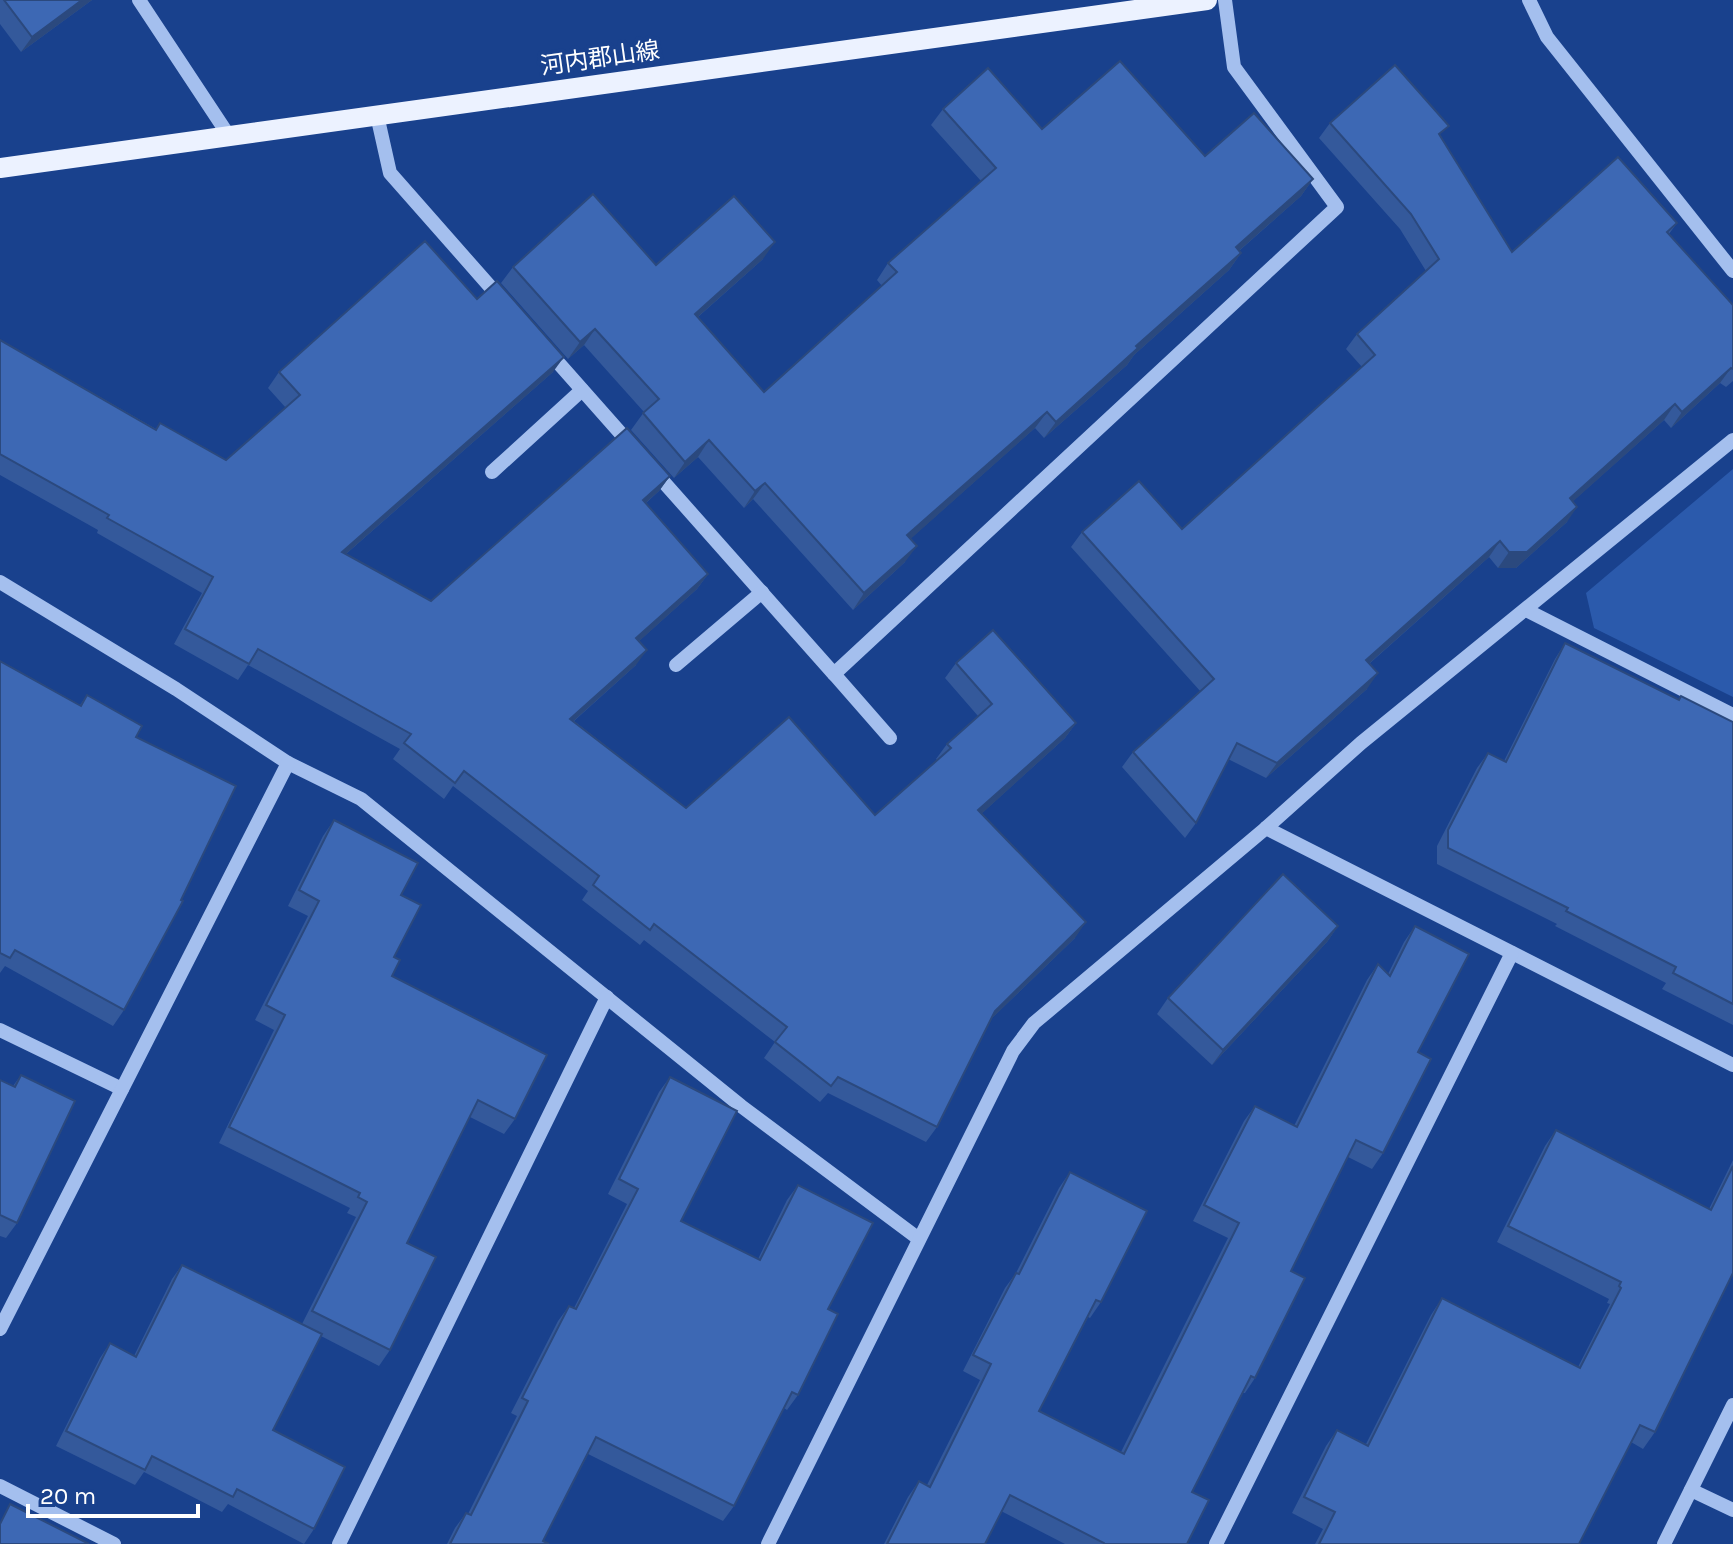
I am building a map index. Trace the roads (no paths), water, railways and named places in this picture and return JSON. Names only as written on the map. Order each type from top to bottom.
[{"type":"main road","name":"河内郡山線","points":[[0,168],[1207,0]]},
{"type":"street","points":[[139,0],[229,136]]},
{"type":"street","points":[[834,674],[1337,207],[1234,67],[1225,0]]},
{"type":"street","points":[[1529,0],[1547,37],[1733,271]]},
{"type":"street","points":[[377,115],[390,173],[511,310]]},
{"type":"street","points":[[541,344],[890,738]]},
{"type":"street","points":[[492,472],[582,390]]},
{"type":"street","points":[[768,1544],[1013,1051],[1034,1023],[1266,828],[1361,743],[1733,440]]},
{"type":"street","points":[[0,582],[176,689],[288,763],[361,799],[741,1106],[919,1239]]},
{"type":"street","points":[[676,665],[762,592]]},
{"type":"street","points":[[1526,610],[1733,715]]},
{"type":"street","points":[[0,1329],[288,763]]},
{"type":"street","points":[[1266,828],[1733,1065]]},
{"type":"street","points":[[1216,1544],[1512,953]]},
{"type":"street","points":[[339,1544],[607,997]]},
{"type":"street","points":[[0,1030],[122,1089]]},
{"type":"street","points":[[1664,1544],[1733,1405]]},
{"type":"street","points":[[0,1486],[114,1544]]},
{"type":"street","points":[[1691,1490],[1733,1510]]}]
